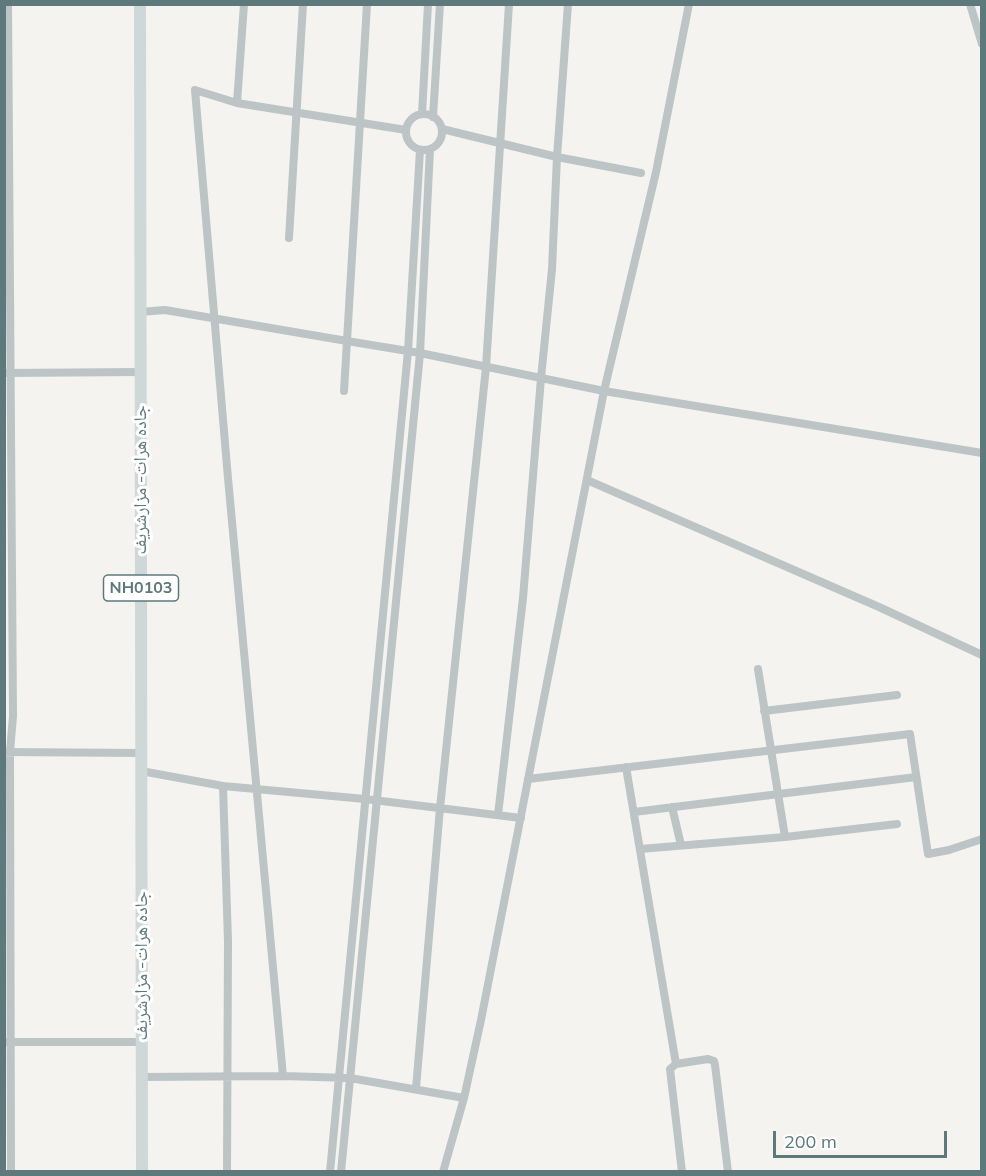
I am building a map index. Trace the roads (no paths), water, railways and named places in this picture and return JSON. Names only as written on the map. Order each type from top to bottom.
[{"type":"highway","name":"جاده هرات- مزارشریف","points":[[140,4],[142,1172]]},
{"type":"street","points":[[8,4],[8,373],[13,716],[7,752],[7,1042],[11,1172]]},
{"type":"street","points":[[237,103],[243,4]]},
{"type":"street","points":[[289,238],[303,4]]},
{"type":"street","points":[[344,391],[367,4]]},
{"type":"street","points":[[422,114],[428,4]]},
{"type":"street","points":[[433,117],[440,4]]},
{"type":"street","points":[[416,1088],[440,808],[486,367],[509,4]]},
{"type":"street","points":[[498,815],[523,598],[552,270],[568,4]]},
{"type":"street","points":[[443,1172],[464,1098],[604,391],[656,172],[689,4]]},
{"type":"street","points":[[970,4],[981,44]]},
{"type":"street","points":[[283,1076],[195,90],[237,103],[406,130]]},
{"type":"street","points":[[425,150],[409,143],[406,130],[410,121],[422,114],[433,117],[442,129],[557,157],[641,173]]},
{"type":"street","points":[[425,150],[441,139],[442,129]]},
{"type":"street","points":[[330,1172],[425,150]]},
{"type":"street","points":[[341,1172],[420,353],[425,150]]},
{"type":"street","points":[[140,312],[165,310],[420,353],[604,391],[981,453]]},
{"type":"street","points":[[8,373],[140,372]]},
{"type":"street","points":[[587,480],[981,655]]},
{"type":"street","points":[[758,669],[785,837]]},
{"type":"street","points":[[764,711],[897,695]]},
{"type":"street","points":[[528,779],[910,734],[928,854],[949,850],[981,839]]},
{"type":"street","points":[[7,752],[141,753]]},
{"type":"street","points":[[626,767],[676,1065]]},
{"type":"street","points":[[141,771],[223,786],[365,799],[521,818]]},
{"type":"street","points":[[634,812],[916,777]]},
{"type":"street","points":[[223,786],[228,940],[227,1172]]},
{"type":"street","points":[[672,807],[681,845]]},
{"type":"street","points":[[640,849],[785,837],[897,824]]},
{"type":"street","points":[[7,1042],[142,1042]]},
{"type":"street","points":[[682,1172],[669,1071],[673,1065],[708,1059],[714,1061],[728,1172]]},
{"type":"street","points":[[142,1077],[350,1078],[464,1098]]}]
